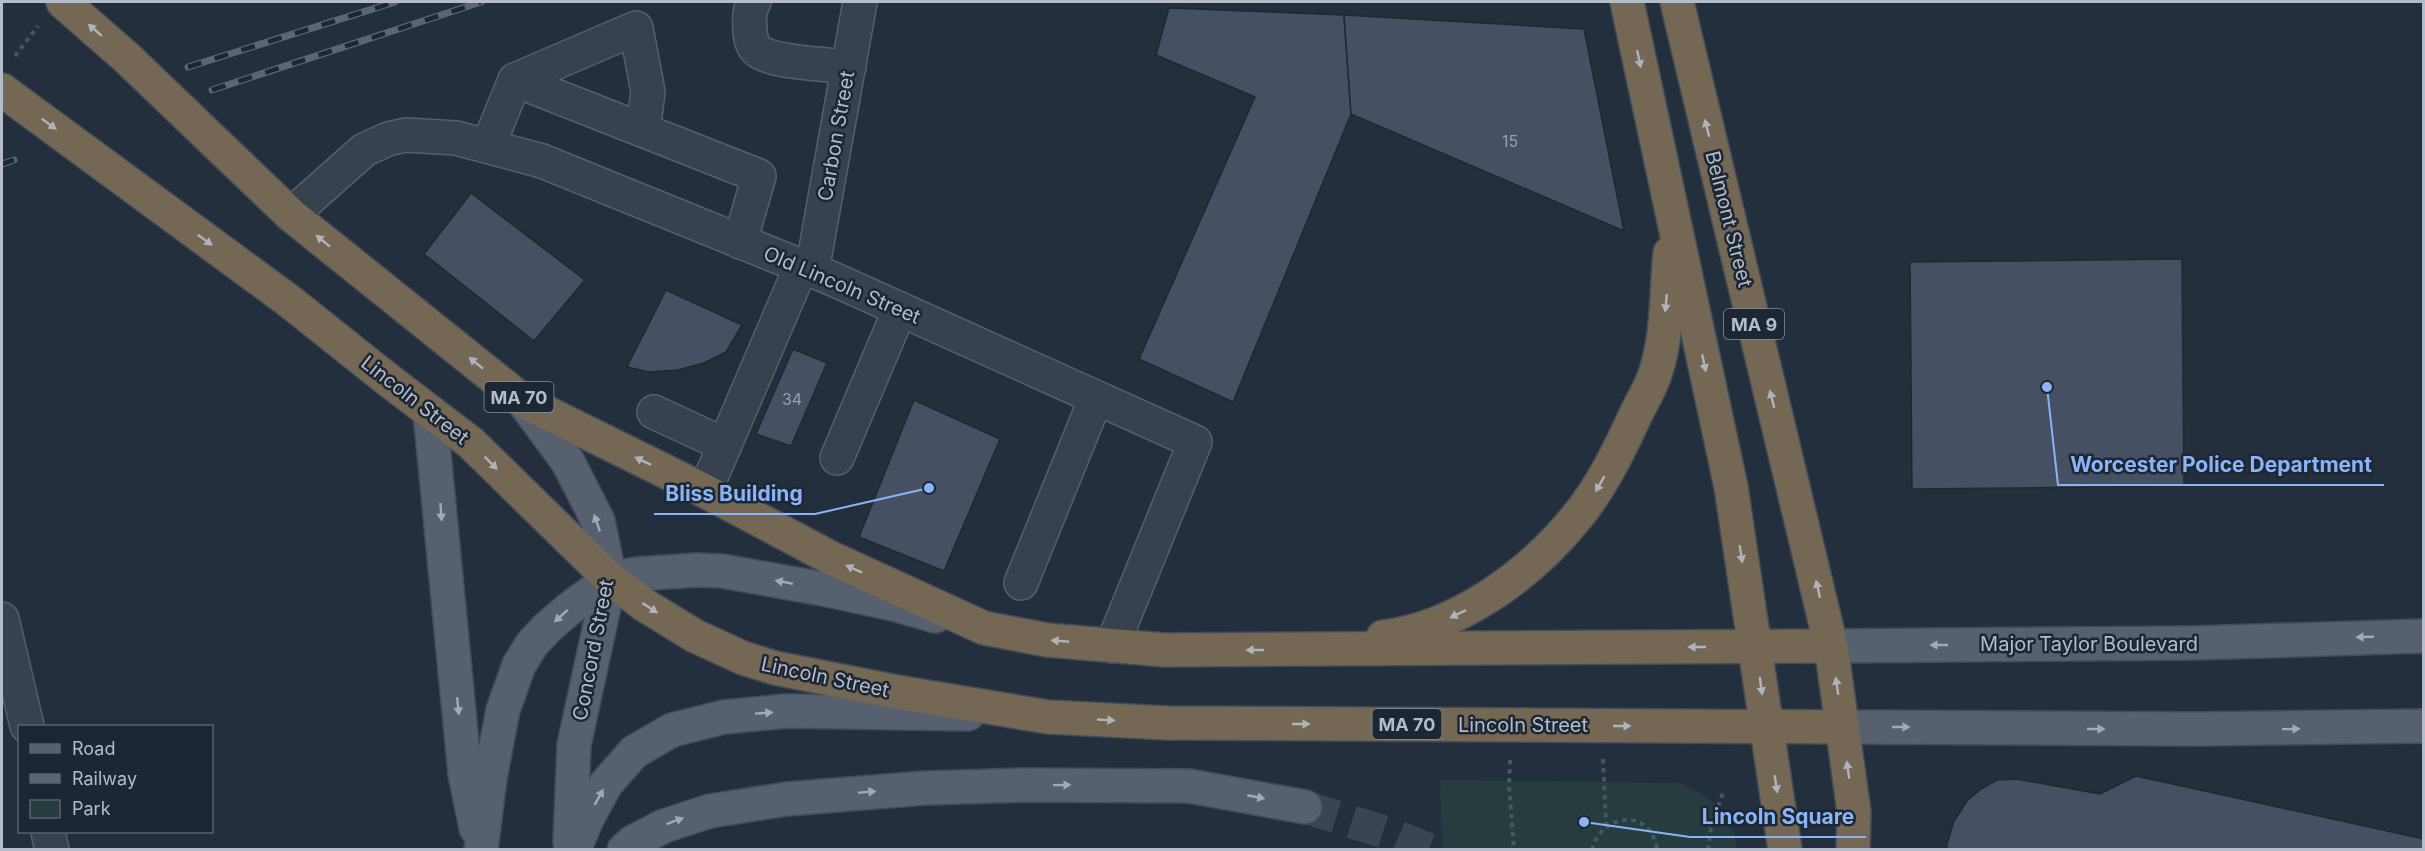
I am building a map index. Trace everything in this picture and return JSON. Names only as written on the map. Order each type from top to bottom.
[{"type":"highway","name":"MA 9","points":[[1627,2],[1731,487],[1785,849]]},
{"type":"highway","name":"Belmont Street","points":[[1677,2],[1832,646]]},
{"type":"highway","name":"MA 70","points":[[53,11],[127,58],[291,215],[523,401],[705,491],[829,557],[984,628],[1047,640],[1165,650],[1755,646]]},
{"type":"highway","name":"Lincoln Street","points":[[2,90],[289,301],[471,443],[610,579],[646,606],[695,636],[743,658],[784,670],[897,692],[1048,717],[1168,723],[1842,727]]},
{"type":"highway","points":[[1313,649],[1395,636],[1455,616],[1523,571],[1576,519],[1596,492],[1656,371],[1663,333],[1674,224]]},
{"type":"highway","name":"Major Taylor Boulevard","points":[[1755,646],[1832,646]]},
{"type":"highway","name":"MA 9","points":[[1832,646],[1854,812],[1853,849]]},
{"type":"main road","name":"Concord Street","points":[[523,401],[568,462],[598,521],[610,579],[574,745],[571,849]]},
{"type":"main road","points":[[430,412],[465,774],[481,849]]},
{"type":"main road","points":[[481,849],[503,710],[519,665],[532,644],[568,609],[610,579],[637,574],[697,570],[722,572],[881,602],[984,628]]},
{"type":"main road","name":"Major Taylor Boulevard","points":[[1832,646],[2193,643],[2424,636]]},
{"type":"main road","points":[[571,849],[606,784],[634,752],[672,730],[692,724],[724,717],[786,711],[1048,717]]},
{"type":"main road","points":[[1842,727],[2196,729],[2424,726]]},
{"type":"main road","points":[[624,849],[664,826],[710,811],[787,799],[926,788],[1023,785],[1189,786],[1305,807]]},
{"type":"street","points":[[754,2],[750,9],[749,27],[751,41],[758,52],[770,58],[849,67]]},
{"type":"street","name":"Carbon Street","points":[[705,491],[807,269],[849,67],[853,2]]},
{"type":"street","points":[[488,146],[515,80],[636,28],[648,92],[643,130]]},
{"type":"street","points":[[515,80],[759,176],[740,242]]},
{"type":"street","name":"Old Lincoln Street","points":[[291,215],[350,164],[357,155],[388,139],[406,135],[434,135],[488,146],[542,161],[807,269],[1195,442],[1112,646]]},
{"type":"street","points":[[837,458],[900,309]]},
{"type":"street","points":[[1021,583],[1096,398]]},
{"type":"street","points":[[654,412],[725,445]]},
{"type":"street","points":[[2,619],[27,725]]},
{"type":"street","points":[[48,833],[52,849]]},
{"type":"path","points":[[15,56],[53,11]]},
{"type":"path","points":[[1512,725],[1509,785],[1514,849]]},
{"type":"path","points":[[1602,726],[1606,825]]},
{"type":"path","points":[[1708,849],[1711,828],[1724,789]]},
{"type":"path","points":[[1592,849],[1594,838],[1606,825],[1620,820],[1637,821],[1649,828],[1657,849]]},
{"type":"green space","points":[[1440,780],[1679,783],[1701,794],[1718,807],[1730,825],[1737,849],[1442,849]]},
{"type":"building","points":[[1169,8],[1344,15],[1351,114],[1233,402],[1139,359],[1255,97],[1156,55]]},
{"type":"building","points":[[1344,15],[1584,29],[1624,231],[1351,114]]},
{"type":"building","points":[[471,193],[585,280],[534,341],[424,254]]},
{"type":"building","points":[[2182,259],[2184,486],[1912,489],[1910,262]]},
{"type":"building","points":[[666,290],[742,325],[726,352],[704,363],[678,370],[649,372],[627,367]]},
{"type":"building","points":[[793,349],[827,363],[791,446],[756,434]]},
{"type":"building","points":[[914,400],[1000,439],[944,571],[859,537]]},
{"type":"building","points":[[2136,776],[2424,839],[2424,850],[1947,850],[1954,821],[1967,801],[1981,789],[1997,780],[2016,779],[2100,794]]},
{"type":"tunnel","points":[[1305,807],[1388,833],[1429,850]]},
{"type":"railway","points":[[188,67],[395,2]]},
{"type":"railway","points":[[212,90],[481,2]]},
{"type":"railway","points":[[2,164],[14,160]]},
{"type":"place","name":"Worcester Police Department","points":[[2047,387]]},
{"type":"place","name":"Bliss Building","points":[[929,488]]},
{"type":"place","name":"Lincoln Square","points":[[1584,822]]}]
